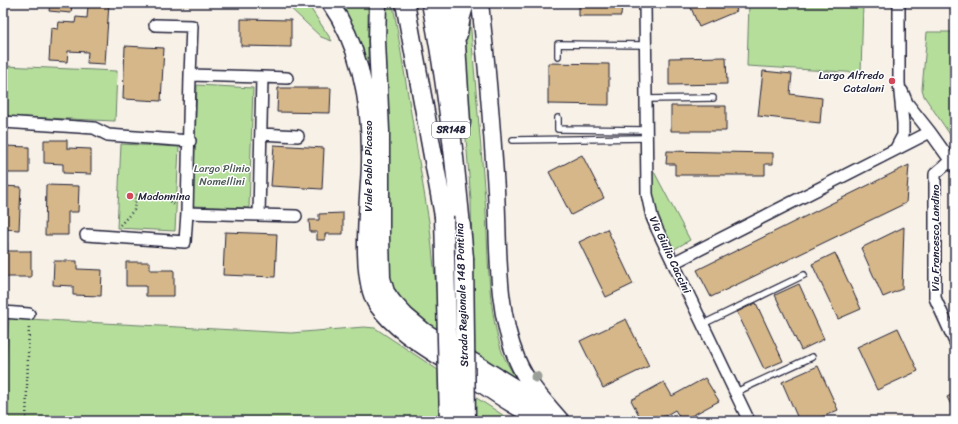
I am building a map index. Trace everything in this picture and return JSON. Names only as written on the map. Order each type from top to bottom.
[{"type":"main road","points":[[405,3],[444,216]]},
{"type":"main road","name":"Strada Regionale 148 Pontina","points":[[424,3],[444,216],[449,421]]},
{"type":"main road","name":"Strada Regionale 148 Pontina","points":[[431,3],[454,151],[464,258],[466,421]]},
{"type":"main road","points":[[449,3],[456,44],[465,196],[464,258]]},
{"type":"main road","points":[[456,44],[465,3]]},
{"type":"street","name":"Viale Pablo Picasso","points":[[330,3],[345,28],[364,84],[369,126],[370,164],[366,248],[369,289],[376,304],[399,329],[511,402],[552,417]]},
{"type":"street","points":[[378,3],[382,278],[386,292],[405,315],[424,331],[552,417]]},
{"type":"street","points":[[480,3],[496,190],[500,280],[503,309],[509,338],[517,361],[525,377],[552,417]]},
{"type":"street","points":[[895,150],[903,135],[899,83],[899,3]]},
{"type":"street","name":"Via Giulio Caccini","points":[[645,8],[647,194],[649,206],[657,229],[749,421]]},
{"type":"street","points":[[86,235],[185,242],[190,141],[192,26],[155,26]]},
{"type":"street","points":[[190,75],[287,78]]},
{"type":"street","points":[[259,215],[262,77]]},
{"type":"street","points":[[899,83],[907,103],[953,164]]},
{"type":"street","points":[[3,122],[94,128],[108,135],[190,141]]},
{"type":"street","points":[[673,263],[930,132]]},
{"type":"street","points":[[261,134],[298,136]]},
{"type":"street","name":"Via Francesco Landino","points":[[953,164],[935,174],[935,298],[955,342]]},
{"type":"street","points":[[187,209],[259,215],[296,216]]},
{"type":"street","points":[[3,312],[29,314]]},
{"type":"lane","points":[[558,56],[558,44],[645,45]]},
{"type":"lane","points":[[646,99],[713,98]]},
{"type":"lane","points":[[558,118],[558,129],[646,134]]},
{"type":"lane","points":[[513,140],[646,134]]},
{"type":"lane","points":[[703,324],[804,275]]},
{"type":"lane","points":[[736,392],[812,357]]},
{"type":"path","points":[[112,237],[115,229],[126,220],[134,210],[136,195],[161,194],[173,204],[187,209]]},
{"type":"path","points":[[26,421],[29,314]]},
{"type":"green space","points":[[285,3],[307,3],[332,41],[321,37]]},
{"type":"green space","points":[[331,3],[368,3],[368,87]]},
{"type":"green space","points":[[382,3],[392,3],[394,10],[430,228],[438,307],[438,334],[426,327],[389,288]]},
{"type":"green space","points":[[749,3],[863,3],[861,73],[747,66]]},
{"type":"green space","points":[[469,6],[485,199],[490,293],[496,331],[501,349],[520,386],[477,356],[474,349],[471,201],[459,51]]},
{"type":"green space","points":[[927,32],[955,32],[955,142],[924,96],[922,89]]},
{"type":"green space","points":[[4,66],[117,71],[115,121],[3,116]]},
{"type":"green space","name":"Largo Plinio Nomellini","points":[[197,85],[253,88],[249,208],[193,206]]},
{"type":"green space","points":[[121,144],[179,147],[175,231],[117,228]]},
{"type":"green space","points":[[651,166],[690,240],[671,251],[651,204]]},
{"type":"green space","points":[[9,318],[291,333],[364,327],[375,328],[438,370],[439,421],[3,421],[3,398]]},
{"type":"green space","points":[[475,397],[512,421],[475,421]]},
{"type":"building","points":[[50,3],[109,3],[105,64],[87,63],[88,52],[68,51],[67,62],[49,61],[51,28],[58,29],[59,22],[75,23],[76,17],[87,18],[88,6],[72,5],[71,13],[49,11]]},
{"type":"building","points":[[579,3],[622,3],[621,16],[579,16]]},
{"type":"building","points":[[689,3],[734,3],[737,11],[699,27]]},
{"type":"building","points":[[241,19],[291,20],[291,47],[241,46]]},
{"type":"building","points":[[125,46],[164,48],[161,101],[123,99]]},
{"type":"building","points":[[726,57],[727,84],[669,85],[669,58]]},
{"type":"building","points":[[548,63],[609,64],[609,105],[548,104]]},
{"type":"building","points":[[763,71],[792,74],[790,94],[822,98],[820,123],[758,116]]},
{"type":"building","points":[[278,88],[331,88],[330,113],[277,112]]},
{"type":"building","points":[[671,106],[726,106],[726,131],[671,131]]},
{"type":"building","points":[[3,138],[5,138],[5,146],[29,147],[29,173],[3,173]]},
{"type":"building","points":[[44,140],[67,140],[67,148],[91,149],[91,174],[63,173],[63,164],[44,163]]},
{"type":"building","points":[[274,145],[324,148],[322,189],[271,186]]},
{"type":"building","points":[[667,151],[773,153],[773,164],[765,164],[765,175],[675,175],[675,164],[666,164]]},
{"type":"building","points":[[582,155],[604,198],[571,215],[549,172]]},
{"type":"building","points":[[909,165],[906,203],[711,297],[697,270]]},
{"type":"building","points":[[46,185],[79,186],[78,212],[68,212],[68,235],[45,235]]},
{"type":"building","points":[[3,186],[21,187],[19,230],[3,229]]},
{"type":"building","points":[[343,213],[343,234],[325,234],[325,240],[317,240],[317,232],[310,232],[309,220],[319,220],[319,214]]},
{"type":"building","points":[[904,227],[902,289],[883,297],[861,248]]},
{"type":"building","points":[[607,229],[633,284],[606,297],[579,242]]},
{"type":"building","points":[[225,232],[277,234],[275,277],[223,275]]},
{"type":"building","points":[[3,243],[7,243],[7,251],[31,251],[31,277],[3,277]]},
{"type":"building","points":[[835,253],[861,309],[838,319],[812,264]]},
{"type":"building","points":[[54,261],[77,261],[77,269],[102,270],[101,296],[73,295],[73,286],[53,285]]},
{"type":"building","points":[[126,262],[150,262],[150,270],[174,270],[174,296],[146,296],[146,286],[126,286]]},
{"type":"building","points":[[799,284],[824,339],[801,350],[775,295]]},
{"type":"building","points":[[756,303],[783,361],[764,369],[737,312]]},
{"type":"building","points":[[626,319],[649,366],[603,388],[580,341]]},
{"type":"building","points":[[898,328],[918,371],[877,390],[857,347]]},
{"type":"building","points":[[818,366],[838,410],[813,421],[799,421],[782,382]]},
{"type":"building","points":[[705,378],[719,401],[682,421],[675,410],[656,421],[642,421],[631,400],[664,382],[672,396]]},
{"type":"building","points":[[955,393],[955,413],[947,397]]},
{"type":"place","name":"Largo Alfredo Catalani","points":[[892,81]]},
{"type":"place","name":"Madonnina","points":[[130,196]]}]
